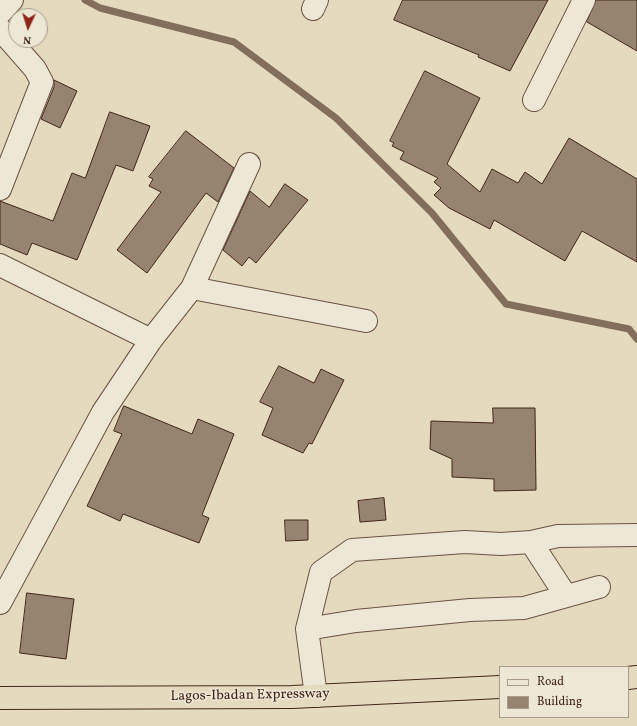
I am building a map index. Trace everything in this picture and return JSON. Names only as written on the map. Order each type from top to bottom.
[{"type":"highway","name":"Lagos-Ibadan Expressway","points":[[0,698],[316,696],[499,687]]},
{"type":"street","points":[[534,100],[584,0]]},
{"type":"street","points":[[0,29],[34,69],[42,82],[0,189]]},
{"type":"street","points":[[0,603],[103,412],[151,340],[192,288],[249,164]]},
{"type":"street","points":[[0,265],[151,340]]},
{"type":"street","points":[[192,288],[366,321]]},
{"type":"street","points":[[316,696],[306,629],[321,572],[352,550],[465,542],[501,544],[531,542],[558,536],[637,535]]},
{"type":"street","points":[[531,542],[566,596]]},
{"type":"street","points":[[306,629],[356,621],[462,611],[524,608],[599,587]]},
{"type":"building","points":[[403,0],[548,0],[510,71],[478,57],[479,55],[394,20]]},
{"type":"building","points":[[596,0],[637,0],[637,51],[587,22]]},
{"type":"building","points":[[425,71],[480,98],[447,164],[480,192],[492,169],[518,183],[525,172],[542,184],[569,138],[637,179],[637,262],[582,231],[565,261],[494,220],[490,229],[449,208],[434,195],[441,188],[434,182],[438,178],[400,159],[404,152],[392,146],[394,143],[390,141]]},
{"type":"building","points":[[54,80],[77,91],[60,128],[41,119],[54,87]]},
{"type":"building","points":[[110,112],[150,126],[133,171],[116,165],[77,260],[32,243],[27,255],[0,244],[0,201],[53,221],[72,173],[85,178]]},
{"type":"building","points":[[186,131],[234,168],[218,202],[206,193],[147,273],[117,250],[161,192],[149,186],[153,179],[149,177]]},
{"type":"building","points":[[285,184],[308,200],[256,263],[249,257],[242,266],[223,250],[250,191],[269,207]]},
{"type":"building","points":[[279,366],[314,383],[321,369],[344,380],[312,444],[309,443],[303,453],[262,435],[273,408],[260,402]]},
{"type":"building","points":[[124,406],[192,434],[198,419],[234,434],[202,515],[209,518],[199,543],[123,514],[120,521],[87,506],[122,434],[114,431]]},
{"type":"building","points":[[493,408],[535,408],[536,490],[494,491],[494,479],[452,477],[452,459],[430,449],[431,421],[493,423]]},
{"type":"building","points":[[384,498],[386,520],[360,522],[358,501]]},
{"type":"building","points":[[285,520],[308,520],[308,540],[286,541]]},
{"type":"building","points":[[27,593],[74,599],[66,659],[20,653]]},
{"type":"waterway","points":[[85,0],[100,8],[234,42],[336,118],[432,213],[506,304],[629,329],[637,339]]}]
